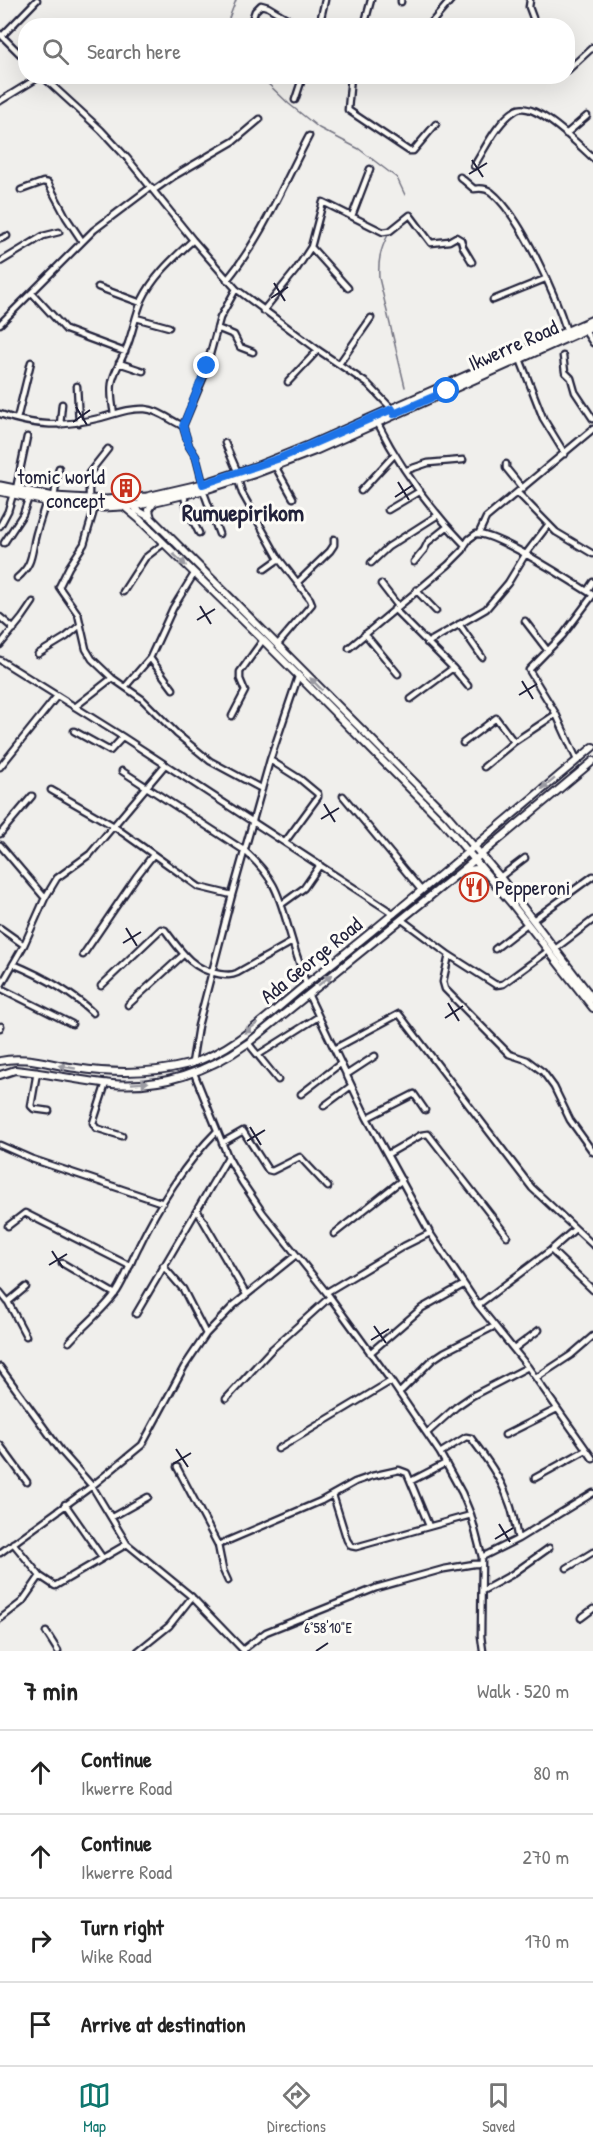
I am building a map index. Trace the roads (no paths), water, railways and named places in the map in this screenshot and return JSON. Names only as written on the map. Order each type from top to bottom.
[{"type":"main road","name":"Ikwerre Road","points":[[393,412],[593,320]]},
{"type":"main road","name":"Ikwerre Road","points":[[238,476],[520,359],[593,326]]},
{"type":"main road","name":"Ikwerre Road","points":[[0,486],[46,501],[94,507],[123,507],[154,502],[184,495],[203,487],[275,466],[376,419]]},
{"type":"main road","name":"Ikwerre Road","points":[[0,491],[54,497],[117,500],[135,505],[147,497],[203,487]]},
{"type":"main road","points":[[117,500],[263,640],[400,777],[457,838],[481,855],[500,877],[530,922]]},
{"type":"main road","points":[[151,518],[149,510],[154,502]]},
{"type":"main road","points":[[135,505],[151,518],[448,816],[471,849],[475,860],[530,922],[593,999]]},
{"type":"main road","points":[[135,505],[139,519]]},
{"type":"main road","name":"Ada George Road","points":[[0,1062],[17,1058],[114,1072],[166,1069],[192,1063],[216,1053],[246,1033],[394,914],[593,747]]},
{"type":"main road","name":"Ada George Road","points":[[0,1075],[15,1070],[106,1083],[157,1082],[194,1073],[218,1063],[248,1043],[592,765]]},
{"type":"main road","points":[[457,838],[460,850],[459,859]]},
{"type":"main road","points":[[460,872],[476,869],[488,875]]},
{"type":"main road","points":[[552,950],[593,1008]]},
{"type":"street","points":[[18,52],[1,34],[37,0]]},
{"type":"street","points":[[321,18],[325,0]]},
{"type":"street","points":[[366,18],[371,0]]},
{"type":"street","points":[[435,18],[451,0]]},
{"type":"street","points":[[530,0],[529,8],[533,18]]},
{"type":"street","points":[[253,18],[255,11],[261,5],[267,6],[287,18]]},
{"type":"street","points":[[575,63],[593,46]]},
{"type":"street","points":[[0,101],[28,84]]},
{"type":"street","points":[[50,84],[101,130],[236,289],[368,384],[393,412]]},
{"type":"street","points":[[295,100],[300,84]]},
{"type":"street","points":[[350,84],[348,110],[409,151],[413,151],[436,124]]},
{"type":"street","points":[[474,166],[501,124],[521,108],[531,109],[566,134],[593,158]]},
{"type":"street","points":[[566,134],[587,116]]},
{"type":"street","points":[[1,321],[110,216],[234,141],[260,119]]},
{"type":"street","points":[[227,280],[251,250],[309,136]]},
{"type":"street","points":[[352,216],[370,170]]},
{"type":"street","points":[[460,177],[474,189],[486,189],[497,198],[517,224],[536,258],[567,332]]},
{"type":"street","points":[[21,190],[43,182],[48,183],[82,241]]},
{"type":"street","points":[[264,311],[311,247],[322,203],[383,232],[390,231],[410,215],[431,243],[449,241],[456,237],[461,240],[472,262]]},
{"type":"street","points":[[0,262],[43,236],[59,232]]},
{"type":"street","points":[[0,239],[7,236]]},
{"type":"street","points":[[114,414],[110,387],[125,352],[141,303],[159,274],[193,240]]},
{"type":"street","points":[[311,247],[348,288]]},
{"type":"street","points":[[493,300],[545,279]]},
{"type":"street","points":[[98,287],[141,303]]},
{"type":"street","points":[[219,534],[203,487],[196,457],[189,446],[183,426],[204,376],[217,328],[236,289]]},
{"type":"street","points":[[32,293],[66,330],[125,352]]},
{"type":"street","points":[[136,318],[169,327]]},
{"type":"street","points":[[339,364],[371,318]]},
{"type":"street","points":[[217,328],[234,335],[240,347],[253,352]]},
{"type":"street","points":[[585,330],[593,343]]},
{"type":"street","points":[[288,382],[318,350]]},
{"type":"street","points":[[563,356],[565,372],[571,378],[578,397],[593,419]]},
{"type":"street","points":[[520,359],[543,418],[565,454]]},
{"type":"street","points":[[17,419],[31,362]]},
{"type":"street","points":[[119,363],[143,371]]},
{"type":"street","points":[[77,386],[79,423]]},
{"type":"street","points":[[60,424],[62,404]]},
{"type":"street","points":[[0,414],[29,423],[60,424],[79,423],[125,411],[150,410],[183,426]]},
{"type":"street","points":[[376,419],[395,454],[420,491],[465,545]]},
{"type":"street","points":[[349,648],[463,550],[469,539],[479,533],[486,518],[593,429]]},
{"type":"street","points":[[0,526],[8,511],[27,437]]},
{"type":"street","points":[[225,443],[242,493],[279,559],[312,604],[278,645]]},
{"type":"street","points":[[89,499],[89,473],[108,449]]},
{"type":"street","points":[[361,491],[395,454]]},
{"type":"street","points":[[407,470],[428,463],[463,460]]},
{"type":"street","points":[[506,464],[506,468],[521,491],[548,525],[564,538],[593,554]]},
{"type":"street","points":[[275,466],[293,498]]},
{"type":"street","points":[[54,497],[59,468]]},
{"type":"street","points":[[388,510],[420,491]]},
{"type":"street","points":[[184,495],[187,509],[199,533]]},
{"type":"street","points":[[4,543],[23,514],[29,497]]},
{"type":"street","points":[[17,578],[22,574],[33,554],[34,538],[46,501]]},
{"type":"street","points":[[94,507],[84,544],[59,587],[78,615],[86,649],[92,659],[112,678],[142,699],[177,734],[210,762],[262,789]]},
{"type":"street","points":[[371,563],[388,547],[438,515]]},
{"type":"street","points":[[427,643],[486,609],[508,583],[525,555],[548,525]]},
{"type":"street","points":[[414,562],[428,542],[447,526]]},
{"type":"street","points":[[479,533],[488,535],[525,555],[593,595],[563,635],[530,668],[529,672],[556,714],[577,760]]},
{"type":"street","points":[[298,582],[330,551],[334,545],[334,539]]},
{"type":"street","points":[[123,591],[145,558],[163,544]]},
{"type":"street","points":[[266,569],[279,559]]},
{"type":"street","points":[[125,687],[150,658],[173,608],[195,574]]},
{"type":"street","points":[[587,591],[593,582]]},
{"type":"street","points":[[381,584],[396,607],[468,686]]},
{"type":"street","points":[[416,591],[436,611]]},
{"type":"street","points":[[0,645],[33,602]]},
{"type":"street","points":[[0,617],[14,629]]},
{"type":"street","points":[[525,621],[548,651]]},
{"type":"street","points":[[459,624],[482,657]]},
{"type":"street","points":[[38,654],[66,638],[79,626]]},
{"type":"street","points":[[365,634],[398,675]]},
{"type":"street","points":[[232,716],[245,691],[240,672],[263,640]]},
{"type":"street","points":[[150,658],[173,690]]},
{"type":"street","points":[[0,660],[123,737],[394,914]]},
{"type":"street","points":[[411,699],[453,668]]},
{"type":"street","points":[[192,1063],[211,973],[244,851],[270,760],[298,677]]},
{"type":"street","points":[[75,707],[112,678]]},
{"type":"street","points":[[0,768],[57,696]]},
{"type":"street","points":[[484,766],[514,742],[556,714]]},
{"type":"street","points":[[462,743],[496,718],[514,742]]},
{"type":"street","points":[[74,731],[110,751],[123,737]]},
{"type":"street","points":[[270,760],[300,779],[318,794],[285,842]]},
{"type":"street","points":[[72,1024],[0,987],[24,945],[45,898],[57,878],[90,854],[112,825],[165,765]]},
{"type":"street","points":[[122,771],[244,851],[271,880],[282,904],[306,984]]},
{"type":"street","points":[[51,790],[112,825],[199,887],[232,895]]},
{"type":"street","points":[[0,834],[32,796]]},
{"type":"street","points":[[343,796],[421,890]]},
{"type":"street","points":[[0,845],[45,898]]},
{"type":"street","points":[[83,955],[153,855]]},
{"type":"street","points":[[500,877],[525,858]]},
{"type":"street","points":[[282,904],[304,888],[320,865]]},
{"type":"street","points":[[495,949],[593,876]]},
{"type":"street","points":[[402,920],[449,955],[492,983],[500,985],[593,920]]},
{"type":"street","points":[[0,928],[24,945]]},
{"type":"street","points":[[101,987],[161,929],[165,930],[183,955],[201,969],[211,973],[232,975],[292,942]]},
{"type":"street","points":[[128,1005],[183,955]]},
{"type":"street","points":[[449,955],[443,982],[445,989],[509,1054],[527,1060],[543,1072],[554,1087],[570,1120],[593,1152]]},
{"type":"street","points":[[13,964],[47,980],[93,1013]]},
{"type":"street","points":[[308,994],[367,1118],[430,1233],[463,1285],[528,1367],[593,1459]]},
{"type":"street","points":[[334,1049],[399,1014],[532,1188],[593,1245]]},
{"type":"street","points":[[258,1055],[318,1017]]},
{"type":"street","points":[[248,1043],[278,1080]]},
{"type":"street","points":[[346,1075],[375,1056]]},
{"type":"street","points":[[301,1094],[340,1064]]},
{"type":"street","points":[[37,1072],[31,1106],[34,1110],[49,1112]]},
{"type":"street","points":[[194,1073],[228,1157],[252,1197],[328,1294],[391,1381],[446,1463],[471,1515],[482,1557],[481,1636],[483,1651]]},
{"type":"street","points":[[106,1083],[93,1123],[96,1128],[122,1136]]},
{"type":"street","points":[[324,1106],[351,1086]]},
{"type":"street","points":[[367,1118],[414,1094],[425,1110]]},
{"type":"street","points":[[69,1342],[115,1294],[164,1203],[195,1157],[217,1131]]},
{"type":"street","points":[[222,1143],[243,1131],[268,1170],[272,1171],[300,1157],[328,1187]]},
{"type":"street","points":[[388,1154],[421,1135],[428,1134],[507,1236]]},
{"type":"street","points":[[0,1146],[164,1203]]},
{"type":"street","points":[[136,1314],[228,1157]]},
{"type":"street","points":[[334,1234],[402,1180]]},
{"type":"street","points":[[197,1210],[246,1294]]},
{"type":"street","points":[[8,1226],[25,1213],[130,1266]]},
{"type":"street","points":[[478,1305],[575,1229]]},
{"type":"street","points":[[226,1399],[271,1350],[328,1294],[404,1246],[430,1233]]},
{"type":"street","points":[[551,1250],[593,1290]]},
{"type":"street","points":[[0,1553],[92,1486],[142,1445],[179,1377],[206,1334],[246,1294],[296,1255]]},
{"type":"street","points":[[62,1263],[115,1294]]},
{"type":"street","points":[[163,1266],[183,1289],[206,1334]]},
{"type":"street","points":[[370,1353],[422,1308],[463,1285]]},
{"type":"street","points":[[8,1302],[26,1287]]},
{"type":"street","points":[[0,1292],[8,1302],[26,1336]]},
{"type":"street","points":[[399,1393],[432,1360],[495,1326]]},
{"type":"street","points":[[514,1349],[539,1330]]},
{"type":"street","points":[[536,1378],[593,1337]]},
{"type":"street","points":[[0,1367],[61,1451],[92,1486],[127,1544],[192,1597],[244,1650],[266,1632],[376,1588],[444,1569],[482,1564]]},
{"type":"street","points":[[427,1433],[472,1396],[528,1367]]},
{"type":"street","points":[[278,1449],[391,1381]]},
{"type":"street","points":[[505,1434],[557,1409]]},
{"type":"street","points":[[440,1453],[466,1437],[471,1438],[485,1455],[510,1503],[518,1539]]},
{"type":"street","points":[[0,1445],[27,1482]]},
{"type":"street","points":[[535,1478],[589,1451]]},
{"type":"street","points":[[411,1481],[446,1463]]},
{"type":"street","points":[[177,1467],[218,1545],[219,1560],[228,1581]]},
{"type":"street","points":[[218,1545],[333,1495],[355,1482],[390,1472],[407,1473],[429,1526]]},
{"type":"street","points":[[482,1557],[518,1539],[593,1493]]},
{"type":"street","points":[[333,1495],[347,1540],[351,1546],[356,1547],[471,1515]]},
{"type":"street","points":[[112,1517],[148,1497]]},
{"type":"street","points":[[65,1504],[102,1557]]},
{"type":"street","points":[[13,1543],[40,1576],[55,1586],[127,1544]]},
{"type":"street","points":[[482,1591],[504,1580],[549,1548]]},
{"type":"street","points":[[567,1568],[593,1552]]},
{"type":"street","points":[[0,1619],[22,1602],[40,1576]]},
{"type":"street","points":[[141,1650],[169,1626],[192,1597]]},
{"type":"street","points":[[581,1618],[593,1609]]},
{"type":"street","points":[[46,1632],[58,1651]]},
{"type":"waterway","points":[[229,18],[236,0]]},
{"type":"waterway","points":[[268,84],[319,128],[359,149],[397,178],[405,195]]},
{"type":"waterway","points":[[388,235],[380,256],[379,278],[405,387]]},
{"type":"place","name":"tomic world concept","points":[[126,488]]},
{"type":"place","name":"Pepperoni","points":[[474,887]]},
{"type":"district","name":"Rumuepirikom","points":[[243,512]]}]
